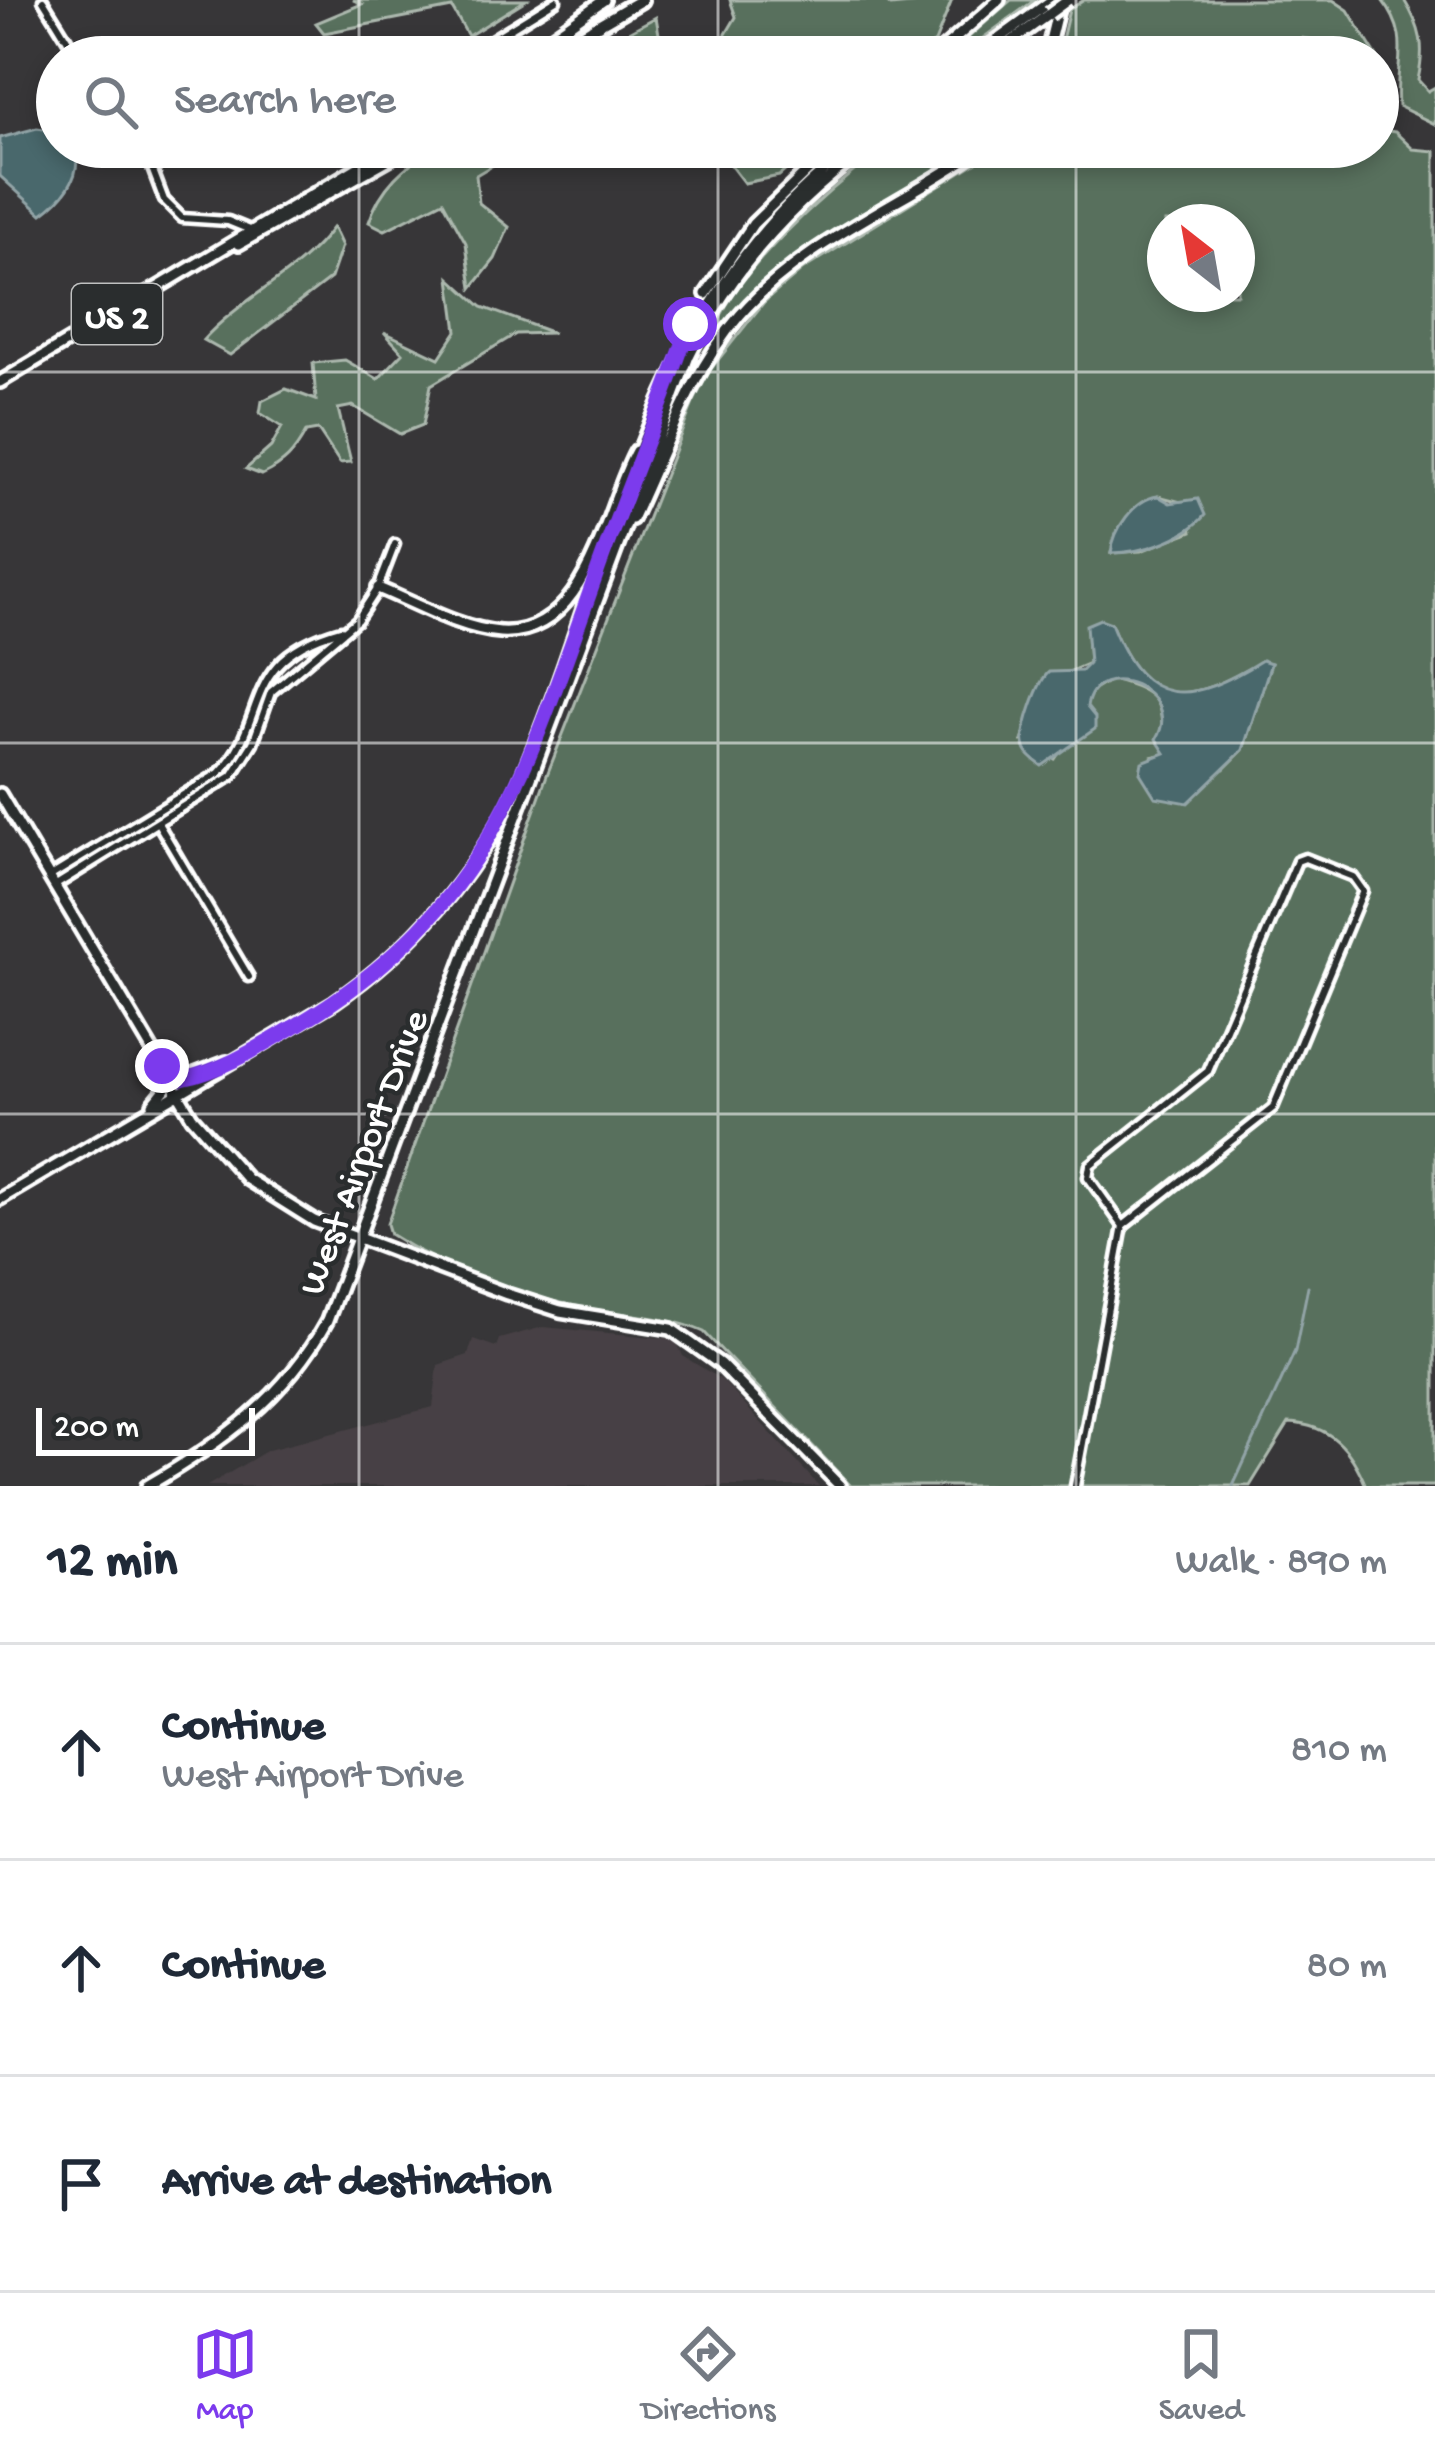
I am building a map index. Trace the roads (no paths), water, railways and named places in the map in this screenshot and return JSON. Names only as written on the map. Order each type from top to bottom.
[{"type":"highway","points":[[593,28],[645,0]]},
{"type":"main road","points":[[553,36],[604,0]]},
{"type":"main road","points":[[958,36],[999,0]]},
{"type":"main road","points":[[1019,36],[1049,14],[1058,0]]},
{"type":"main road","points":[[1005,36],[1058,0]]},
{"type":"main road","points":[[1050,36],[1058,0]]},
{"type":"main road","points":[[579,36],[593,28]]},
{"type":"main road","name":"US 2","points":[[252,234],[358,168]]},
{"type":"main road","name":"US 2","points":[[0,382],[372,168]]},
{"type":"main road","points":[[680,354],[690,324],[728,258],[778,197],[809,168]]},
{"type":"main road","name":"West Airport Drive","points":[[0,1198],[238,1059],[385,965],[436,914],[490,842],[527,766],[680,354],[708,302],[757,235],[830,168]]},
{"type":"main road","name":"West Airport Drive","points":[[147,1486],[234,1431],[289,1379],[327,1321],[682,370],[712,311],[778,224],[843,168]]},
{"type":"main road","points":[[609,567],[690,391],[742,313],[800,264],[950,168]]},
{"type":"main road","points":[[378,588],[498,632],[521,631],[554,616],[574,595],[653,420]]},
{"type":"main road","points":[[0,794],[199,1128],[248,1179],[293,1211],[538,1305],[671,1329],[720,1364],[840,1486]]},
{"type":"main road","points":[[162,1066],[182,1079],[238,1059]]},
{"type":"main road","points":[[143,1114],[165,1090],[162,1066]]},
{"type":"street","points":[[43,0],[65,36]]},
{"type":"street","points":[[498,36],[556,0]]},
{"type":"street","points":[[152,168],[164,200],[182,218],[228,221],[252,234]]},
{"type":"street","points":[[52,882],[209,795],[239,768],[277,683],[332,645],[378,588],[394,544]]},
{"type":"street","points":[[52,882],[212,779],[230,760],[268,675],[292,655],[345,629]]},
{"type":"street","points":[[268,675],[277,683]]},
{"type":"street","points":[[230,760],[239,768]]},
{"type":"street","points":[[153,815],[249,976]]},
{"type":"street","points":[[1075,1486],[1123,1226],[1273,1108],[1363,891],[1353,877],[1304,858],[1297,861],[1208,1071],[1090,1165],[1088,1177],[1123,1226]]},
{"type":"water","points":[[36,128],[36,168],[76,168],[70,185],[42,214],[0,176],[0,138]]},
{"type":"water","points":[[1158,496],[1170,503],[1198,499],[1205,515],[1162,543],[1111,553],[1126,517]]},
{"type":"water","points":[[1100,619],[1111,623],[1139,672],[1173,691],[1213,686],[1262,660],[1271,663],[1243,750],[1188,803],[1155,797],[1140,773],[1142,762],[1165,753],[1156,739],[1162,721],[1159,706],[1135,685],[1105,683],[1093,691],[1087,707],[1095,717],[1095,729],[1042,766],[1026,751],[1025,728],[1040,685],[1049,672],[1081,671],[1089,663],[1086,625]]},
{"type":"waterway","points":[[1233,1486],[1295,1351],[1308,1286]]}]
